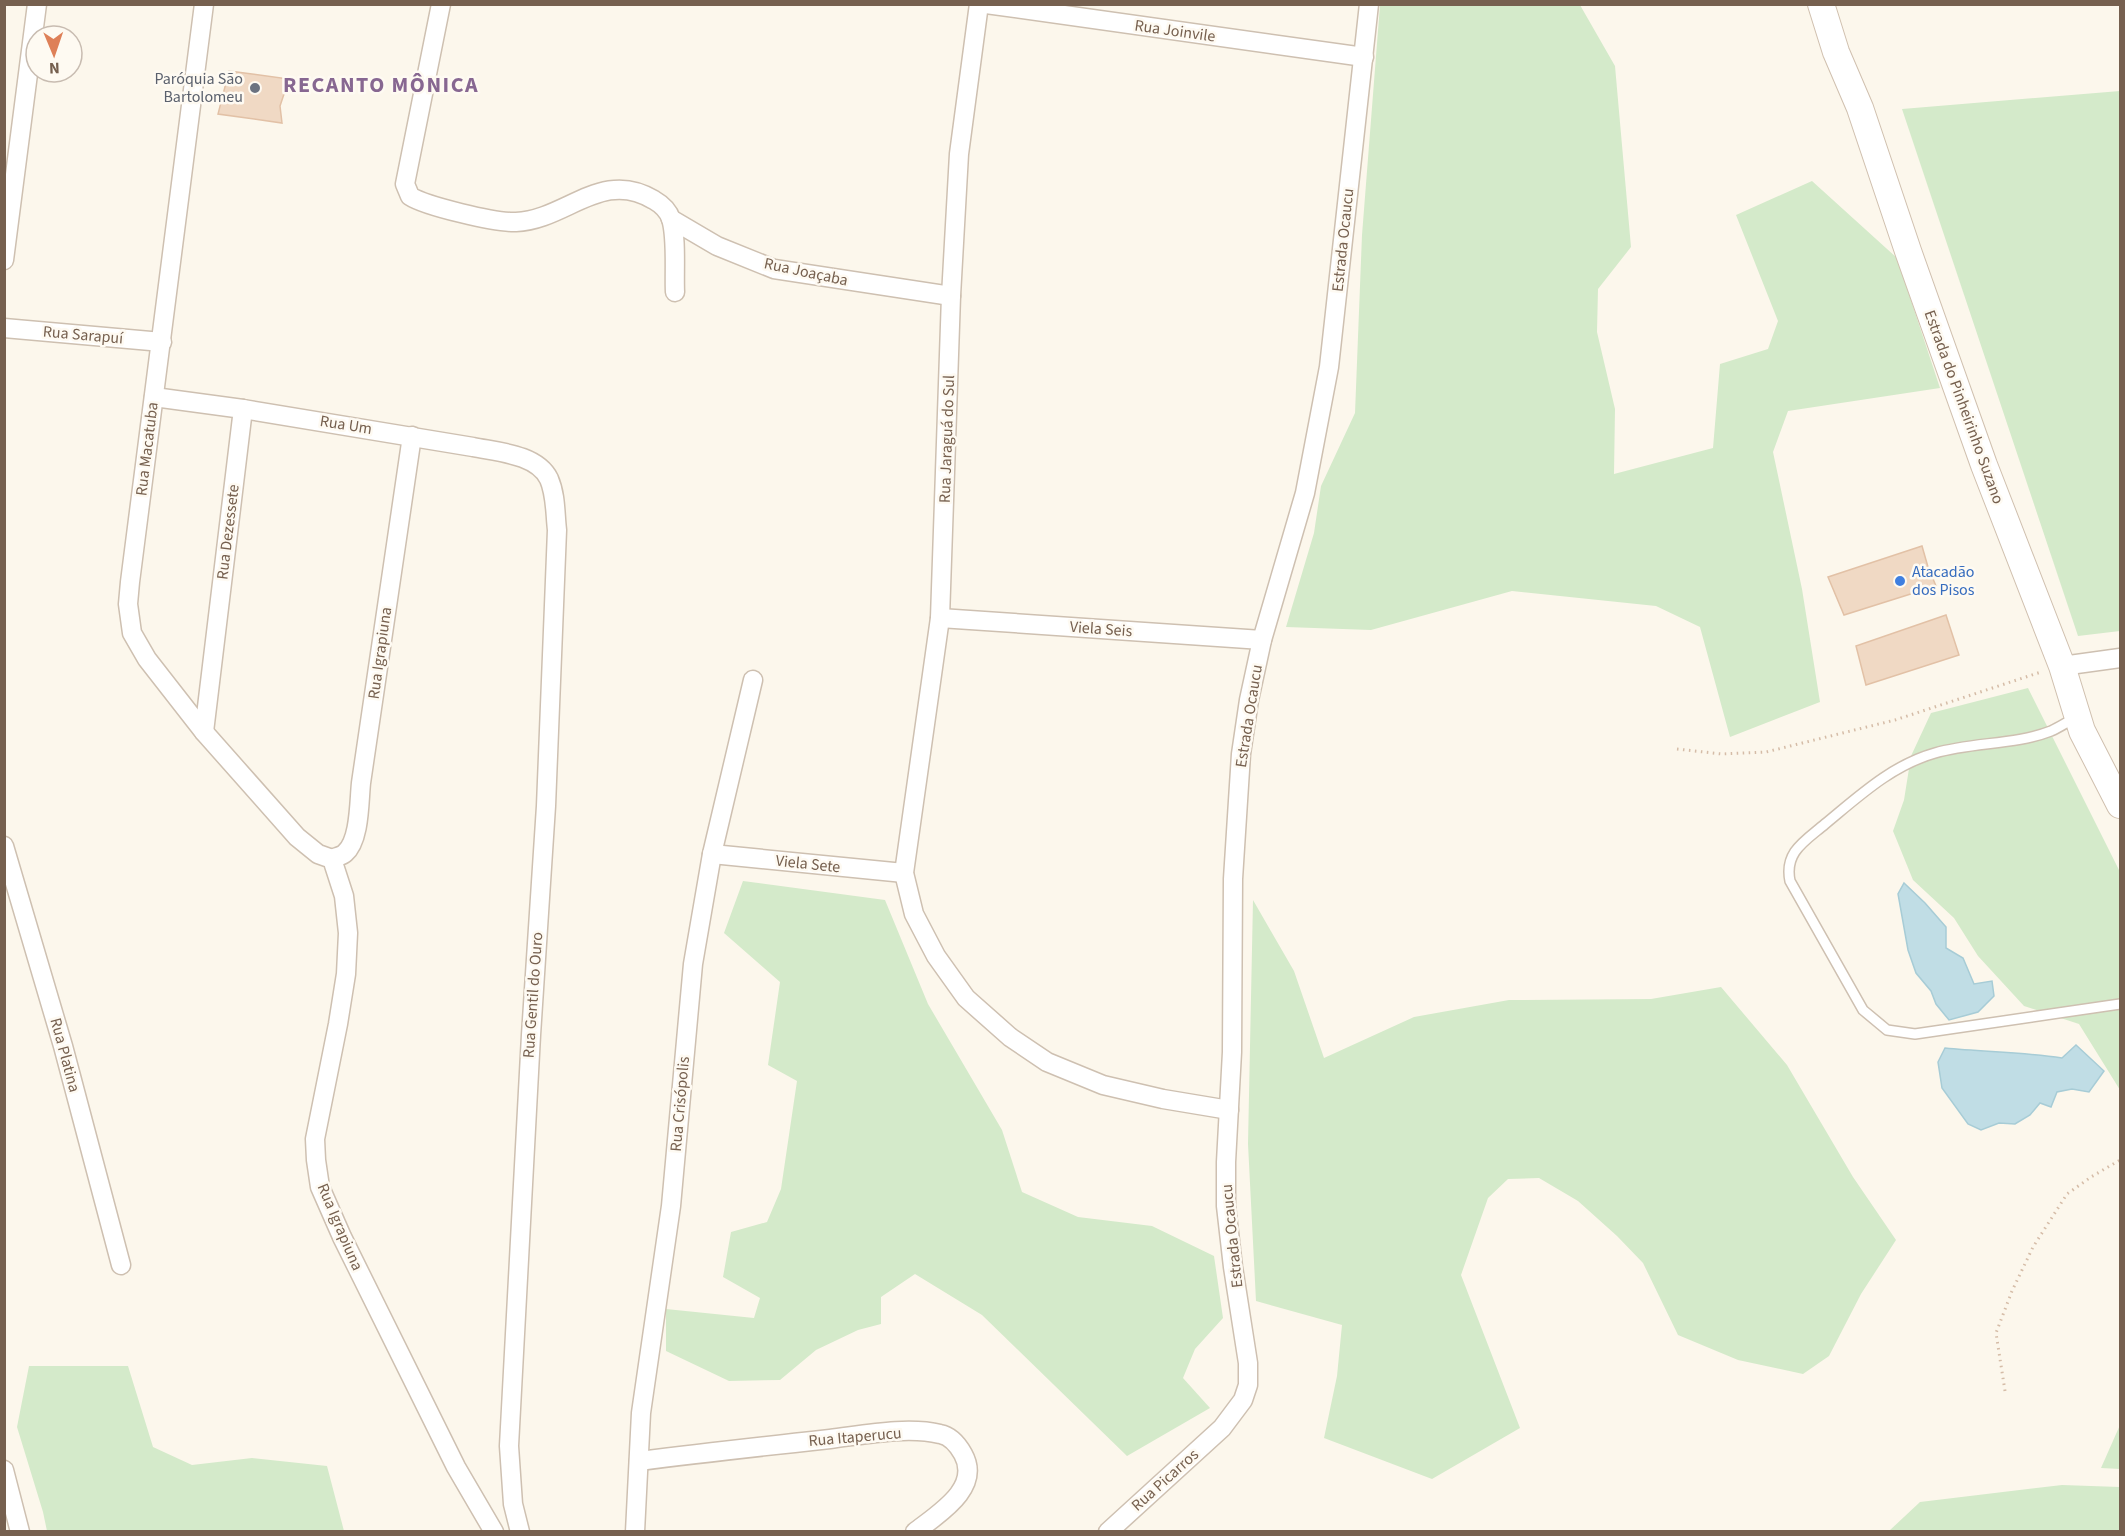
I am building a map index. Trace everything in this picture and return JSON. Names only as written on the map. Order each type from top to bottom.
[{"type":"main road","name":"Estrada do Pinheirinho Suzano","points":[[1821,4],[1836,52],[1860,108],[1984,465],[2062,666],[2082,731],[2121,805]]},
{"type":"street","points":[[4,260],[36,4]]},
{"type":"street","name":"Rua Macatuba","points":[[204,4],[128,604],[132,633],[147,659],[204,732],[297,837],[318,854],[332,859]]},
{"type":"street","name":"Rua Joaçaba","points":[[441,4],[405,184],[410,196],[423,202],[491,220],[516,222],[558,211],[587,196],[611,189],[629,189],[663,205],[671,219],[717,246],[774,269],[826,279],[951,296]]},
{"type":"street","name":"Rua Jaraguá do Sul","points":[[903,873],[940,618],[951,296],[959,154],[979,4]]},
{"type":"street","name":"Rua Joinvile","points":[[986,4],[1364,57]]},
{"type":"street","name":"Estrada Ocaucu","points":[[1222,1428],[1243,1400],[1248,1385],[1248,1363],[1226,1206],[1233,879],[1241,754],[1249,700],[1262,640],[1305,493],[1322,411],[1329,367],[1369,4]]},
{"type":"street","points":[[671,219],[675,292]]},
{"type":"street","name":"Rua Sarapuí","points":[[4,328],[162,342]]},
{"type":"street","name":"Rua Um","points":[[154,397],[412,436],[511,455],[535,463]]},
{"type":"street","name":"Rua Dezessete","points":[[204,732],[243,409]]},
{"type":"street","name":"Rua Igrapiuna","points":[[412,436],[363,772],[357,828],[352,844],[344,855],[332,859],[344,896],[348,933],[346,974],[315,1139],[316,1160],[320,1187],[342,1237],[456,1467],[494,1532]]},
{"type":"street","name":"Rua Gentil do Ouro","points":[[520,1532],[513,1504],[509,1446],[519,1239],[546,806],[557,530],[554,496],[548,477],[535,463]]},
{"type":"street","name":"Viela Seis","points":[[940,618],[1262,640]]},
{"type":"street","points":[[2062,666],[2121,658]]},
{"type":"street","name":"Rua Crisópolis","points":[[635,1532],[642,1413],[671,1206],[693,964],[712,854],[753,680]]},
{"type":"street","name":"Rua Platina","points":[[4,846],[63,1046],[121,1265]]},
{"type":"street","name":"Viela Sete","points":[[712,854],[903,873]]},
{"type":"street","points":[[903,873],[914,914],[936,956],[966,998],[1010,1037],[1047,1062],[1103,1085],[1163,1099],[1229,1110]]},
{"type":"street","name":"Rua Picarros","points":[[1108,1532],[1222,1428]]},
{"type":"street","name":"Rua Itaperucu","points":[[639,1461],[889,1431],[941,1434],[957,1443],[966,1460],[968,1476],[962,1491],[948,1506],[915,1532]]},
{"type":"street","points":[[4,1470],[20,1532]]},
{"type":"lane","points":[[2078,716],[2052,730],[2028,737],[1972,744],[1908,762],[1883,778],[1811,835],[1789,860],[1788,870],[1790,882],[1863,1010],[1887,1030],[1915,1034],[2121,1004]]},
{"type":"path","points":[[1677,749],[1722,754],[1766,752],[1894,720],[2062,666]]},
{"type":"path","points":[[2005,1391],[1996,1333],[2032,1247],[2067,1194],[2121,1160]]},
{"type":"green space","points":[[1380,5],[1580,5],[1615,66],[1631,247],[1598,289],[1597,332],[1615,409],[1614,474],[1713,448],[1720,364],[1768,349],[1778,321],[1736,215],[1812,181],[1897,258],[1940,388],[1788,411],[1773,452],[1802,589],[1820,702],[1730,737],[1700,627],[1656,606],[1512,591],[1371,630],[1286,627],[1314,533],[1321,486],[1355,413],[1362,235]]},
{"type":"green space","points":[[2120,91],[2120,631],[2078,636],[1902,109]]},
{"type":"green space","points":[[2028,688],[2120,872],[2120,1090],[2079,1024],[2024,1006],[1978,956],[1954,918],[1913,880],[1893,831],[1904,800],[1911,756],[1931,713]]},
{"type":"green space","points":[[743,881],[885,900],[928,1004],[1002,1130],[1022,1192],[1078,1217],[1152,1226],[1214,1256],[1223,1318],[1195,1349],[1183,1378],[1210,1408],[1127,1456],[982,1315],[915,1274],[881,1297],[881,1324],[858,1330],[816,1350],[780,1380],[729,1381],[666,1351],[666,1309],[754,1318],[760,1298],[723,1277],[731,1232],[767,1222],[781,1189],[797,1081],[768,1065],[780,982],[724,933]]},
{"type":"green space","points":[[1253,900],[1294,971],[1324,1058],[1414,1017],[1509,1000],[1651,999],[1721,987],[1787,1065],[1853,1177],[1896,1240],[1861,1294],[1829,1356],[1803,1374],[1738,1360],[1678,1335],[1643,1263],[1617,1236],[1578,1201],[1539,1178],[1508,1179],[1488,1198],[1461,1275],[1520,1428],[1432,1479],[1324,1438],[1337,1376],[1342,1325],[1256,1301],[1248,1144]]},
{"type":"green space","points":[[29,1366],[128,1366],[153,1447],[192,1465],[252,1458],[327,1466],[344,1531],[47,1531],[17,1427]]},
{"type":"green space","points":[[2120,1425],[2120,1469],[2101,1468]]},
{"type":"green space","points":[[2062,1485],[2120,1487],[2120,1531],[1889,1531],[1920,1502]]},
{"type":"water","points":[[1904,883],[1946,927],[1946,948],[1963,958],[1974,984],[1992,981],[1994,996],[1978,1012],[1949,1020],[1936,1004],[1931,991],[1916,973],[1908,950],[1898,894]]},
{"type":"water","points":[[2076,1045],[2104,1071],[2089,1092],[2072,1089],[2057,1092],[2051,1107],[2040,1103],[2030,1115],[2015,1124],[1999,1123],[1981,1130],[1968,1124],[1942,1088],[1938,1062],[1945,1048],[2062,1058]]},
{"type":"building","name":"Paróquia São Bartolomeu","points":[[229,71],[289,79],[280,106],[282,123],[218,114]]},
{"type":"building","points":[[1922,546],[1936,586],[1844,615],[1828,577]]},
{"type":"building","points":[[1946,615],[1959,655],[1866,685],[1856,646]]},
{"type":"place","name":"Paróquia São Bartolomeu","points":[[255,88]]},
{"type":"place","name":"Atacadão dos Pisos","points":[[1900,581]]},
{"type":"district","name":"RECANTO MÔNICA","points":[[381,85]]}]
